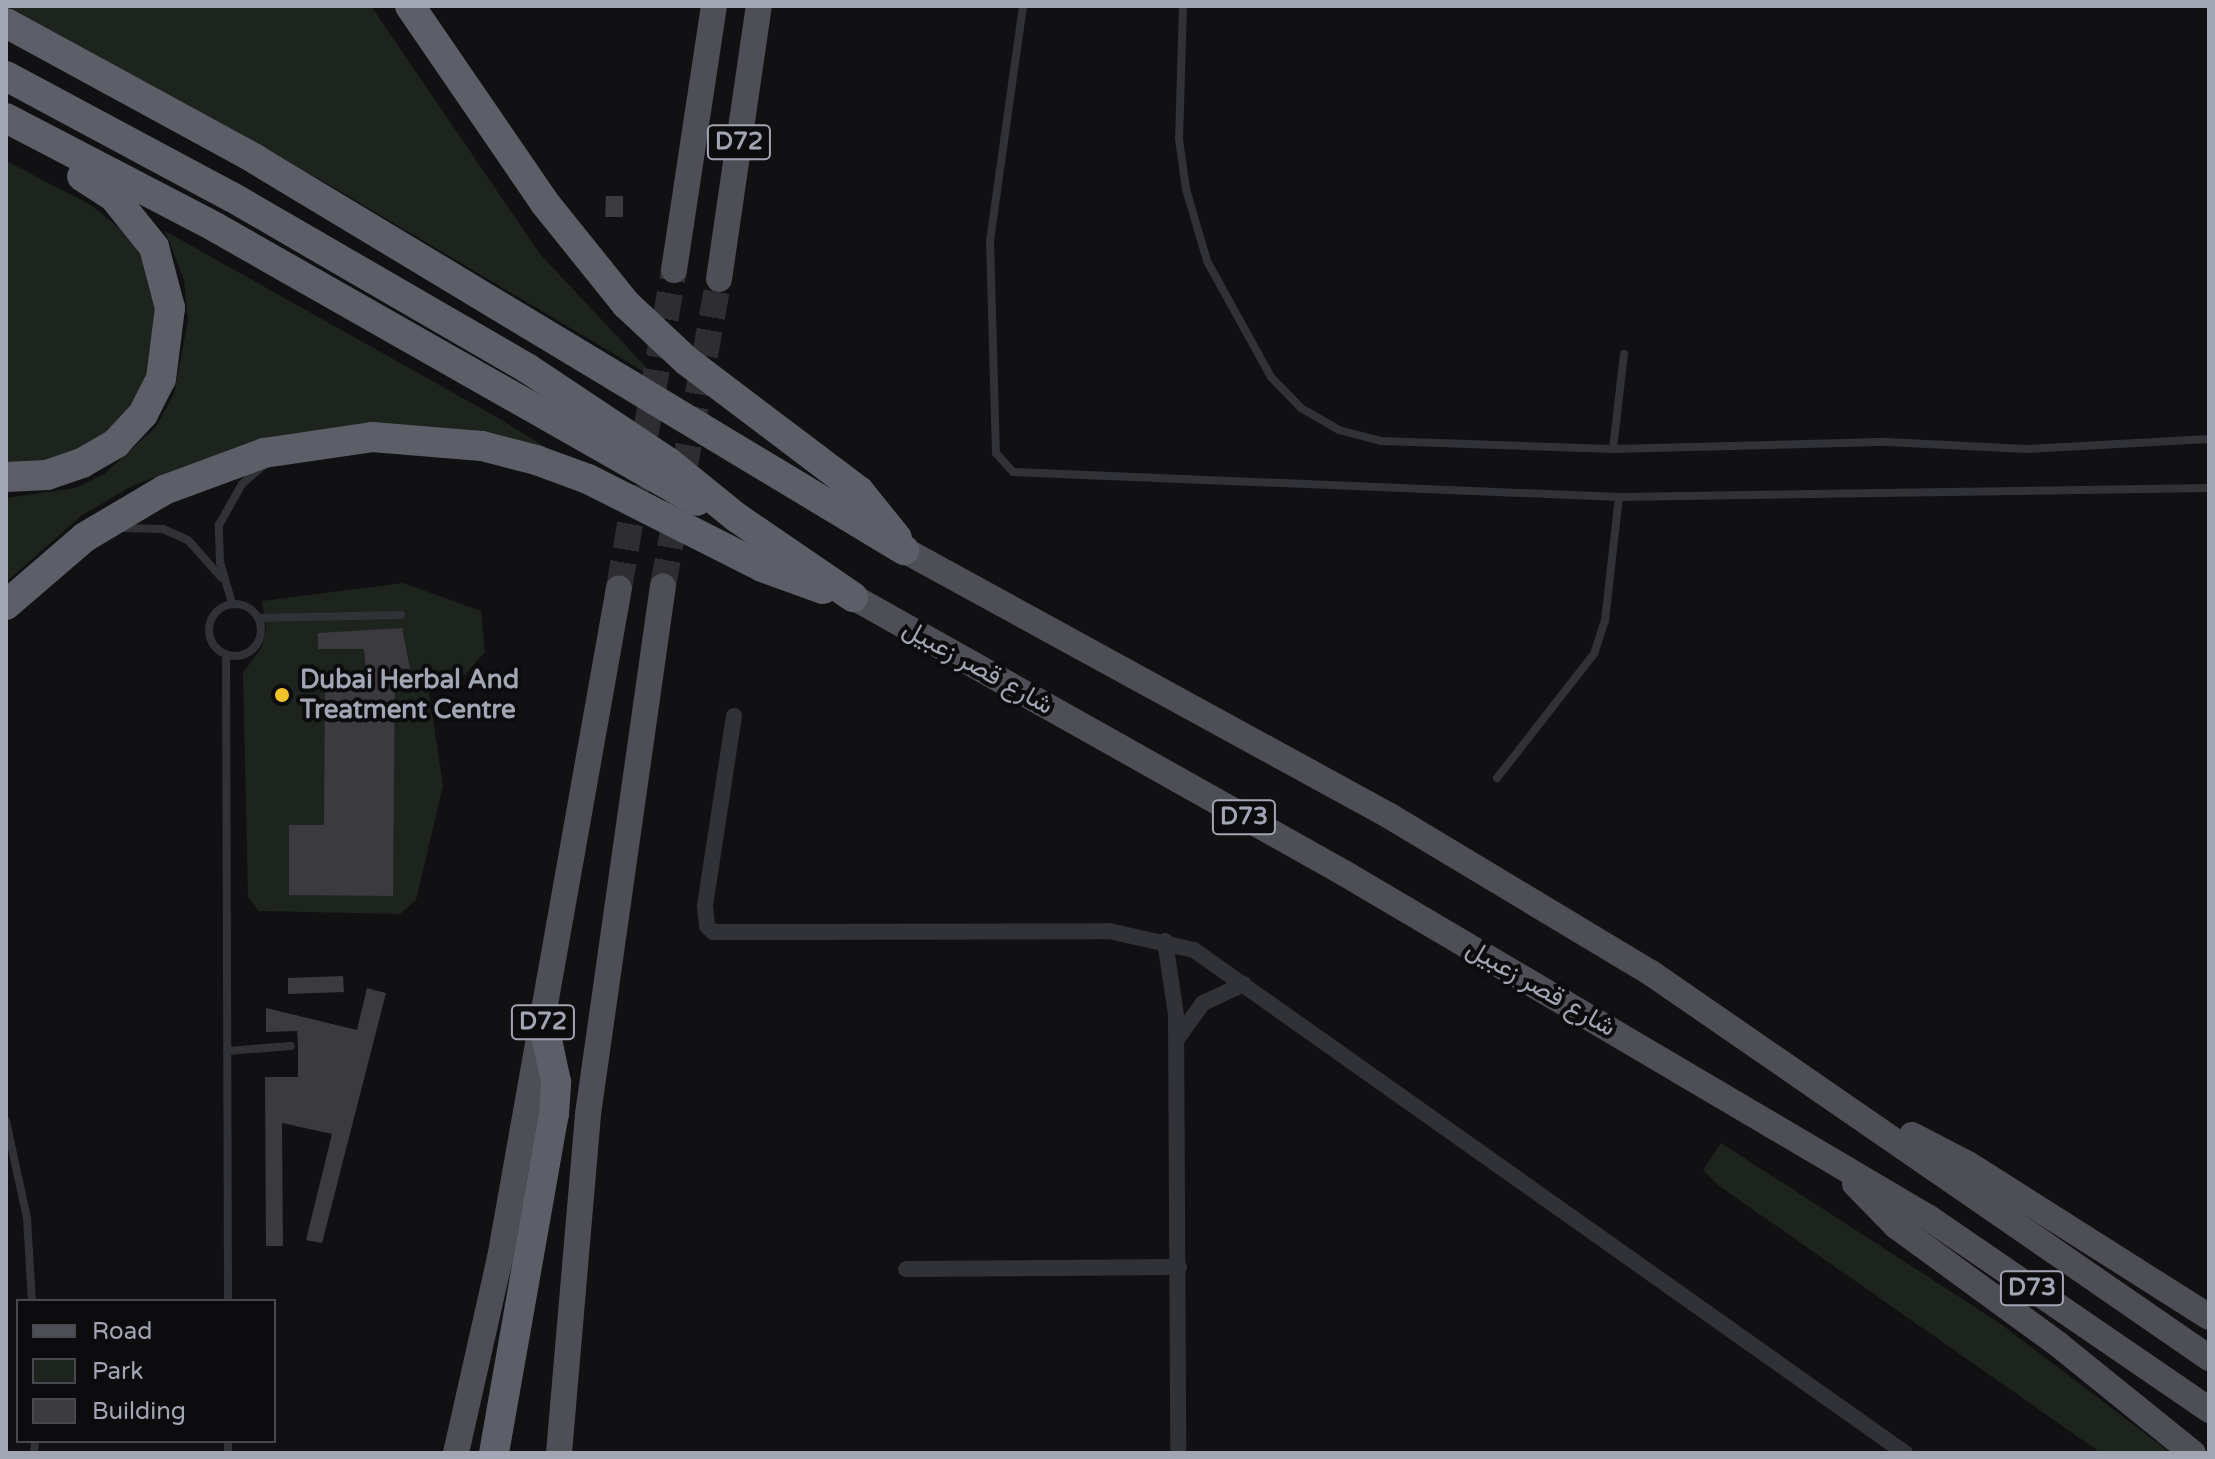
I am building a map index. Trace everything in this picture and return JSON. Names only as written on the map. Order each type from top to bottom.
[{"type":"highway","points":[[410,6],[544,202],[626,304],[687,361],[859,491],[904,550]]},
{"type":"highway","points":[[6,23],[255,159],[904,550]]},
{"type":"highway","points":[[6,76],[232,197],[527,368],[668,462],[736,517],[853,597]]},
{"type":"highway","points":[[6,120],[215,227],[664,485],[736,517]]},
{"type":"highway","points":[[6,120],[114,197],[136,220],[165,277],[168,340],[161,379],[143,414],[116,443],[82,463],[47,475],[6,477]]},
{"type":"highway","points":[[6,605],[85,537],[164,490],[212,469],[317,443],[372,437],[427,439],[536,460],[588,479],[762,567],[853,597]]},
{"type":"highway","points":[[494,1453],[554,1114],[556,1082],[543,1021]]},
{"type":"main road","name":"D72","points":[[674,270],[714,6]]},
{"type":"main road","name":"D72","points":[[719,279],[759,6]]},
{"type":"main road","name":"D73","points":[[904,550],[1388,815],[1651,973],[1872,1122],[2209,1358]]},
{"type":"main road","name":"D72","points":[[559,1453],[588,1114],[663,586]]},
{"type":"main road","name":"D72","points":[[456,1453],[494,1286],[619,588]]},
{"type":"main road","name":"شارع قصر زعبيل","points":[[853,597],[1344,873],[1848,1175],[1929,1218],[2209,1410]]},
{"type":"main road","points":[[1872,1122],[1945,1151],[2209,1317]]},
{"type":"main road","points":[[1848,1175],[1896,1226],[2059,1345],[2193,1453]]},
{"type":"street","points":[[734,716],[705,906],[707,926],[713,932],[1077,930],[1165,941],[1207,958],[1905,1453]]},
{"type":"street","points":[[1165,941],[1175,990],[1178,1453]]},
{"type":"street","points":[[1176,1041],[1203,1003],[1244,984]]},
{"type":"street","points":[[906,1269],[1179,1267]]},
{"type":"lane","points":[[1023,6],[990,240],[996,453],[1005,468],[1023,474],[1619,497],[2209,488]]},
{"type":"lane","points":[[1183,6],[1178,114],[1192,213],[1228,307],[1285,393],[1329,425],[1381,441],[1613,449],[1895,442],[2026,449],[2209,439]]},
{"type":"lane","points":[[1613,449],[1624,354]]},
{"type":"lane","points":[[232,603],[217,544],[226,507],[264,465],[317,443]]},
{"type":"lane","points":[[1497,778],[1594,654],[1605,621],[1619,497]]},
{"type":"lane","points":[[85,537],[110,528],[163,529],[188,540],[224,581]]},
{"type":"lane","points":[[232,603],[243,604],[258,618],[261,628],[255,647],[226,655],[216,649],[208,627],[212,615],[232,603]]},
{"type":"lane","points":[[258,618],[401,615]]},
{"type":"lane","points":[[226,655],[228,1299]]},
{"type":"lane","points":[[227,1051],[291,1046]]},
{"type":"lane","points":[[6,1121],[27,1218],[32,1299]]},
{"type":"green space","points":[[371,6],[540,254],[658,380],[326,183],[9,7]]},
{"type":"green space","points":[[6,161],[91,205],[125,233],[146,261],[160,302],[153,377],[104,439],[42,464],[6,465]]},
{"type":"green space","points":[[165,231],[557,454],[353,428],[259,439],[132,486],[81,516],[6,582],[6,498],[75,488],[104,474],[155,428],[174,394],[188,320],[184,280]]},
{"type":"green space","points":[[403,583],[481,611],[485,652],[462,678],[426,672],[443,786],[416,900],[400,914],[259,911],[248,897],[243,673],[262,647],[266,630],[262,601]]},
{"type":"green space","points":[[1721,1143],[1998,1322],[2171,1453],[2101,1453],[1718,1185],[1703,1170]]},
{"type":"building","points":[[606,196],[623,196],[623,217],[605,217]]},
{"type":"building","points":[[402,628],[410,669],[395,668],[393,896],[289,895],[289,825],[324,825],[325,681],[367,681],[364,649],[318,649],[318,633]]},
{"type":"building","points":[[343,976],[344,992],[288,994],[288,978]]},
{"type":"building","points":[[367,988],[386,993],[322,1243],[306,1240],[332,1134],[282,1123],[283,1246],[266,1246],[265,1077],[298,1077],[298,1046],[297,1031],[266,1032],[266,1008],[357,1030]]},
{"type":"tunnel","points":[[619,588],[674,270]]},
{"type":"tunnel","points":[[663,586],[719,279]]},
{"type":"place","name":"Dubai Herbal And Treatment Centre","points":[[282,695]]}]
